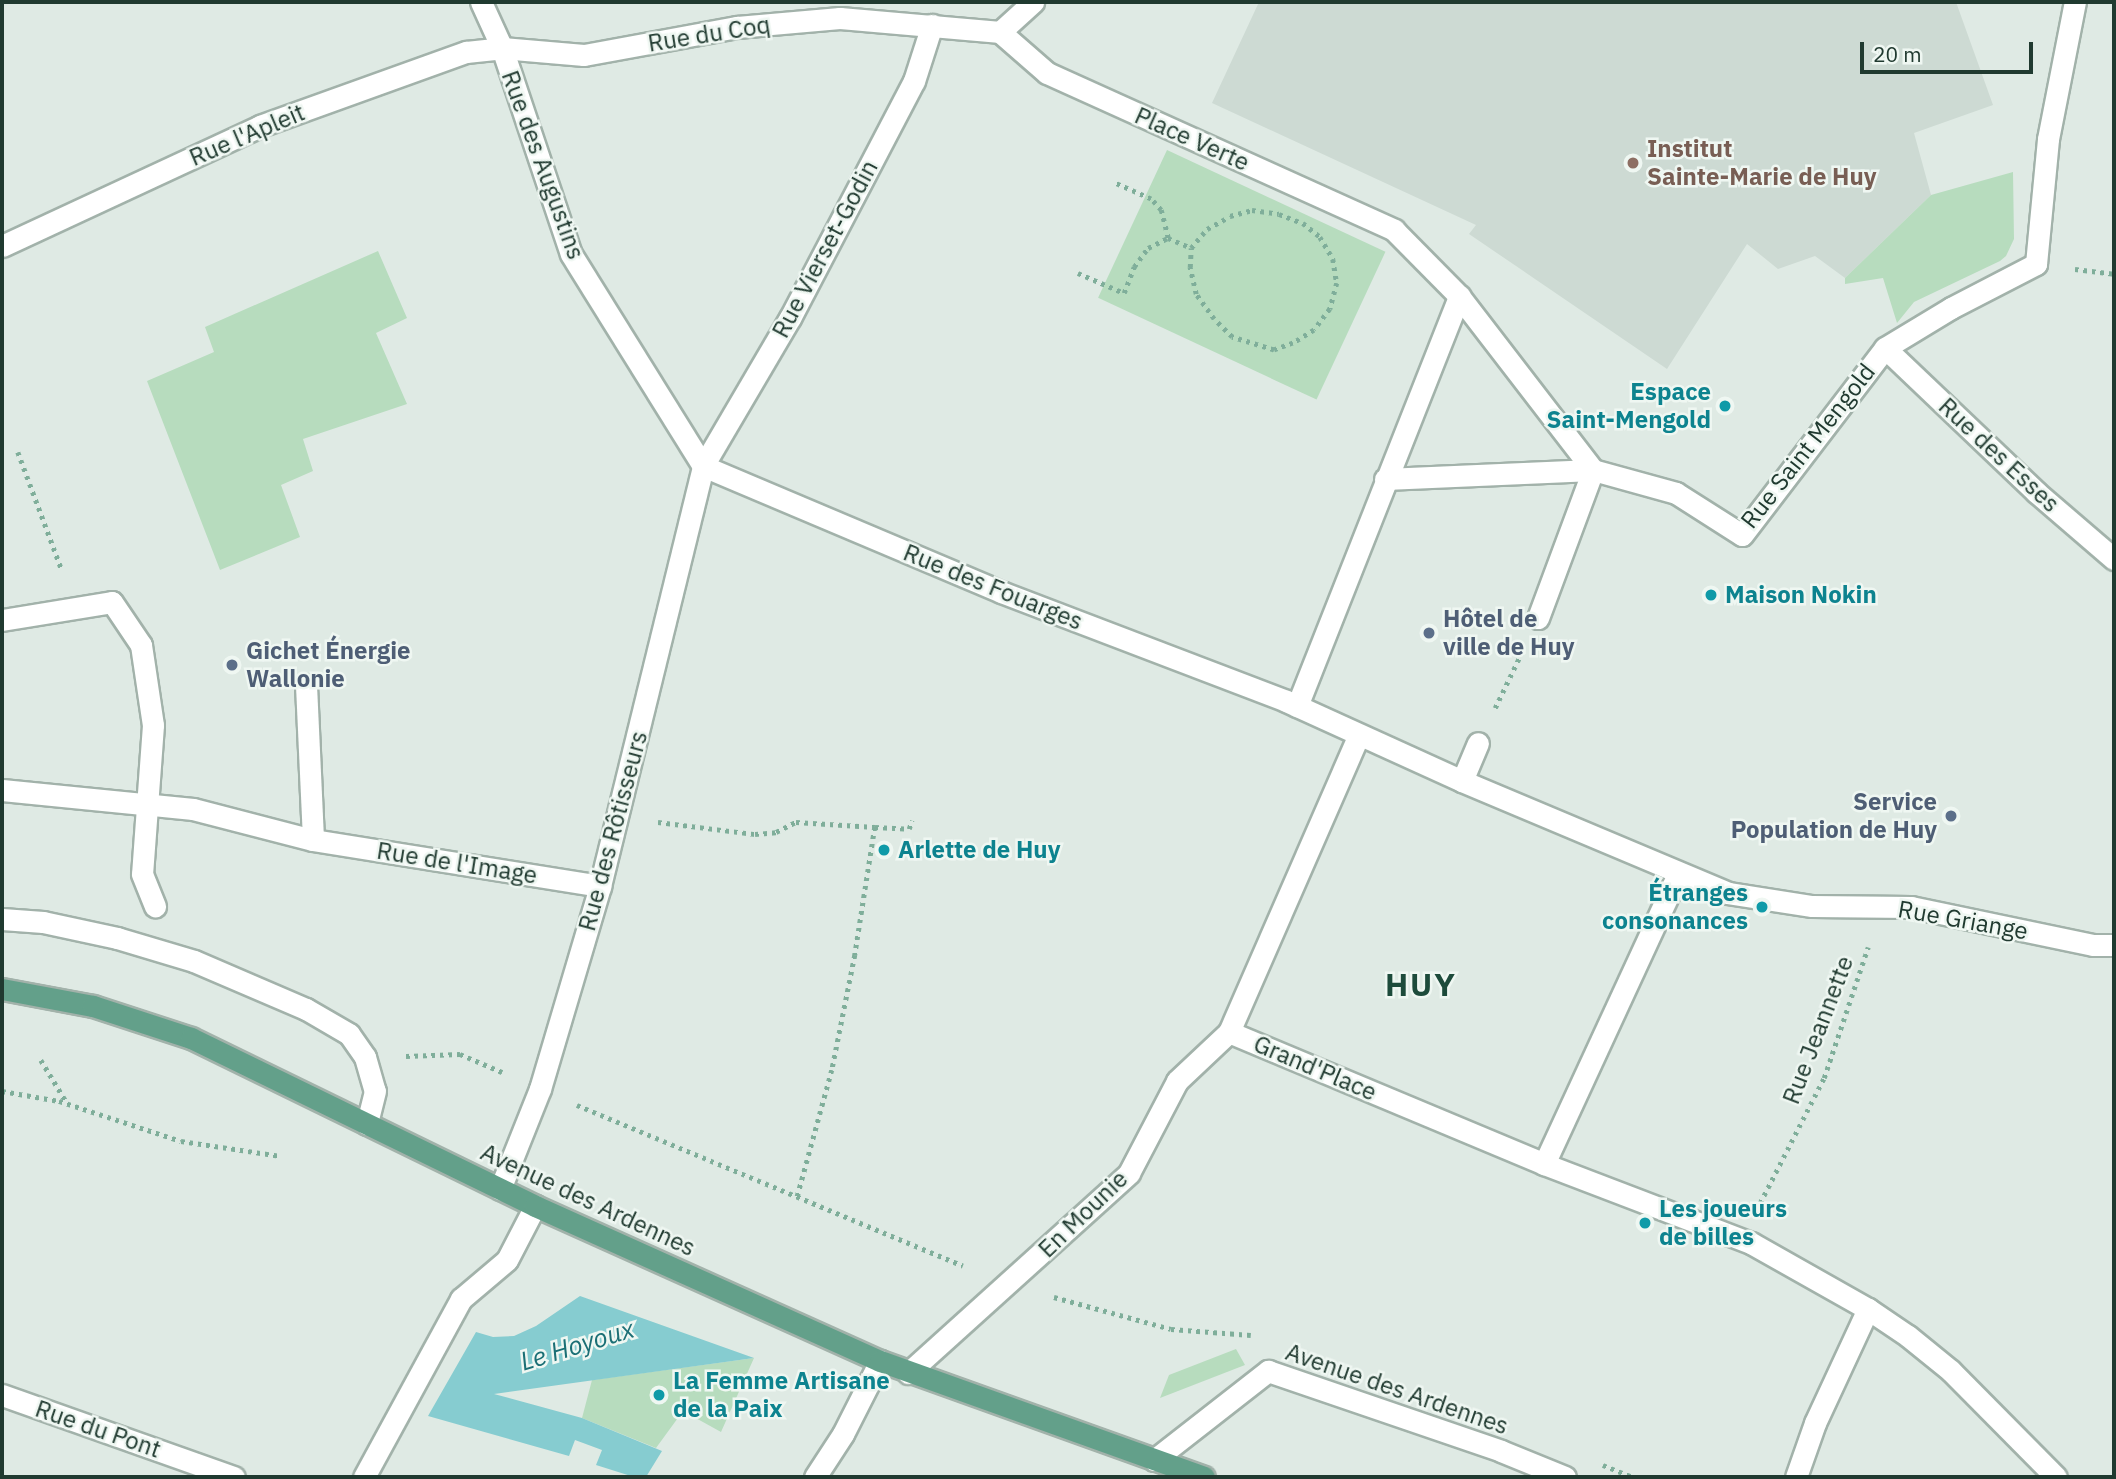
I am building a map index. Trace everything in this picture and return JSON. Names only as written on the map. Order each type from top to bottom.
[{"type":"main road","name":"Avenue des Ardennes","points":[[2,989],[93,1006],[178,1033],[535,1206],[880,1361],[1204,1477]]},
{"type":"street","name":"Rue des Augustins","points":[[481,2],[502,48],[570,254],[703,466]]},
{"type":"street","points":[[1000,32],[1033,2]]},
{"type":"street","points":[[1885,348],[1951,308],[2036,264],[2048,139],[2075,2]]},
{"type":"street","name":"Rue du Coq","points":[[502,48],[584,55],[737,27],[840,18],[1000,32]]},
{"type":"street","name":"Rue Vierset-Godin","points":[[703,466],[790,317],[914,81],[932,25]]},
{"type":"street","name":"Place Verte","points":[[1000,32],[1047,73],[1394,230],[1458,296]]},
{"type":"street","name":"Rue l'Apleit","points":[[2,246],[260,126],[466,52],[502,48]]},
{"type":"street","points":[[1458,296],[1593,470]]},
{"type":"street","points":[[1458,296],[1292,703],[1359,735],[1678,874],[1544,1164]]},
{"type":"street","name":"Rue Saint Mengold","points":[[1593,470],[1676,493],[1742,536],[1885,348]]},
{"type":"street","name":"Rue des Esses","points":[[1885,348],[2036,492],[2114,559]]},
{"type":"street","name":"Rue des Fouarges","points":[[703,466],[1001,592],[1292,703]]},
{"type":"street","name":"Rue des Rôtisseurs","points":[[500,1189],[540,1089],[600,886],[703,466]]},
{"type":"street","points":[[1385,479],[1593,470]]},
{"type":"street","points":[[1538,618],[1593,470]]},
{"type":"street","points":[[2,620],[112,602],[141,645],[153,725],[142,874],[155,906]]},
{"type":"street","points":[[306,685],[313,840]]},
{"type":"street","name":"Grand'Place","points":[[1359,735],[1229,1032],[1544,1164],[1742,1238],[1868,1308],[1951,1371],[2056,1477]]},
{"type":"street","points":[[1462,780],[1478,743]]},
{"type":"street","name":"Rue de l'Image","points":[[2,790],[193,809],[313,840],[600,886]]},
{"type":"street","name":"Rue Griange","points":[[1678,874],[1728,893],[1812,906],[1910,907],[2093,944],[2114,945]]},
{"type":"street","points":[[2,919],[43,922],[117,938],[194,961],[306,1009],[348,1034],[365,1057],[374,1091],[367,1124]]},
{"type":"street","name":"En Mounie","points":[[908,1373],[1129,1173],[1177,1081],[1229,1032]]},
{"type":"street","points":[[364,1477],[461,1299],[508,1260],[535,1206]]},
{"type":"street","points":[[1796,1477],[1815,1423],[1868,1308]]},
{"type":"street","points":[[815,1477],[843,1434],[880,1361]]},
{"type":"street","name":"Avenue des Ardennes","points":[[1154,1460],[1268,1371],[1502,1451],[1565,1477]]},
{"type":"street","name":"Rue du Pont","points":[[2,1395],[234,1477]]},
{"type":"path","points":[[1115,183],[1152,199],[1161,210],[1168,238]]},
{"type":"path","points":[[1251,210],[1279,214],[1303,223],[1320,237],[1333,259],[1337,283],[1330,309],[1314,330],[1293,344],[1274,350],[1232,337],[1213,319],[1196,294],[1190,267],[1191,248],[1207,229],[1230,216],[1251,210]]},
{"type":"path","points":[[1078,273],[1124,293],[1134,268],[1148,247],[1168,238],[1191,248]]},
{"type":"path","points":[[18,452],[76,607]]},
{"type":"path","points":[[1478,743],[1538,618]]},
{"type":"path","points":[[619,816],[755,834],[776,832],[796,822],[909,828],[912,820]]},
{"type":"path","points":[[797,1198],[832,1070],[855,955],[875,827]]},
{"type":"path","name":"Rue Jeannette","points":[[1742,1238],[1824,1078],[1881,906]]},
{"type":"path","points":[[365,1057],[460,1054]]},
{"type":"path","points":[[41,1060],[67,1103]]},
{"type":"path","points":[[540,1089],[1008,1284],[1171,1329],[1242,1332]]},
{"type":"path","points":[[2,1091],[14,1091],[67,1103],[181,1141],[281,1156]]},
{"type":"shaded area","name":"Institut Sainte-Marie de Huy","points":[[1259,2],[1956,2],[1993,105],[1914,133],[1931,195],[1845,278],[1815,256],[1778,269],[1747,244],[1667,369],[1469,234],[1476,225],[1212,103]]},
{"type":"green space","points":[[1167,150],[1385,252],[1317,400],[1098,298]]},
{"type":"green space","points":[[2013,172],[2014,239],[2006,256],[2000,261],[1914,302],[1897,323],[1883,278],[1845,284],[1845,278],[1931,195]]},
{"type":"green space","points":[[378,251],[407,318],[376,333],[407,404],[303,439],[313,471],[281,485],[300,537],[220,570],[147,381],[214,352],[205,327]]},
{"type":"green space","points":[[1236,1349],[1245,1365],[1160,1398],[1169,1375]]},
{"type":"green space","points":[[754,1358],[721,1432],[683,1411],[656,1448],[582,1418],[592,1380]]},
{"type":"water","name":"Le Hoyoux","points":[[580,1296],[754,1358],[494,1394],[582,1418],[662,1451],[646,1477],[634,1477],[596,1465],[602,1450],[575,1440],[569,1456],[428,1416],[476,1332],[493,1337],[514,1336],[536,1326]]},
{"type":"place","name":"Institut Sainte-Marie de Huy","points":[[1633,163]]},
{"type":"place","name":"Espace Saint-Mengold","points":[[1725,406]]},
{"type":"place","name":"Maison Nokin","points":[[1711,595]]},
{"type":"place","name":"Hôtel de ville de Huy","points":[[1429,633]]},
{"type":"place","name":"Gichet Énergie Wallonie","points":[[232,665]]},
{"type":"place","name":"Service Population de Huy","points":[[1951,816]]},
{"type":"place","name":"Arlette de Huy","points":[[884,850]]},
{"type":"place","name":"Étranges consonances","points":[[1762,907]]},
{"type":"place","name":"Les joueurs de billes","points":[[1645,1223]]},
{"type":"place","name":"La Femme Artisane de la Paix","points":[[659,1395]]},
{"type":"district","name":"HUY","points":[[1421,984]]}]
